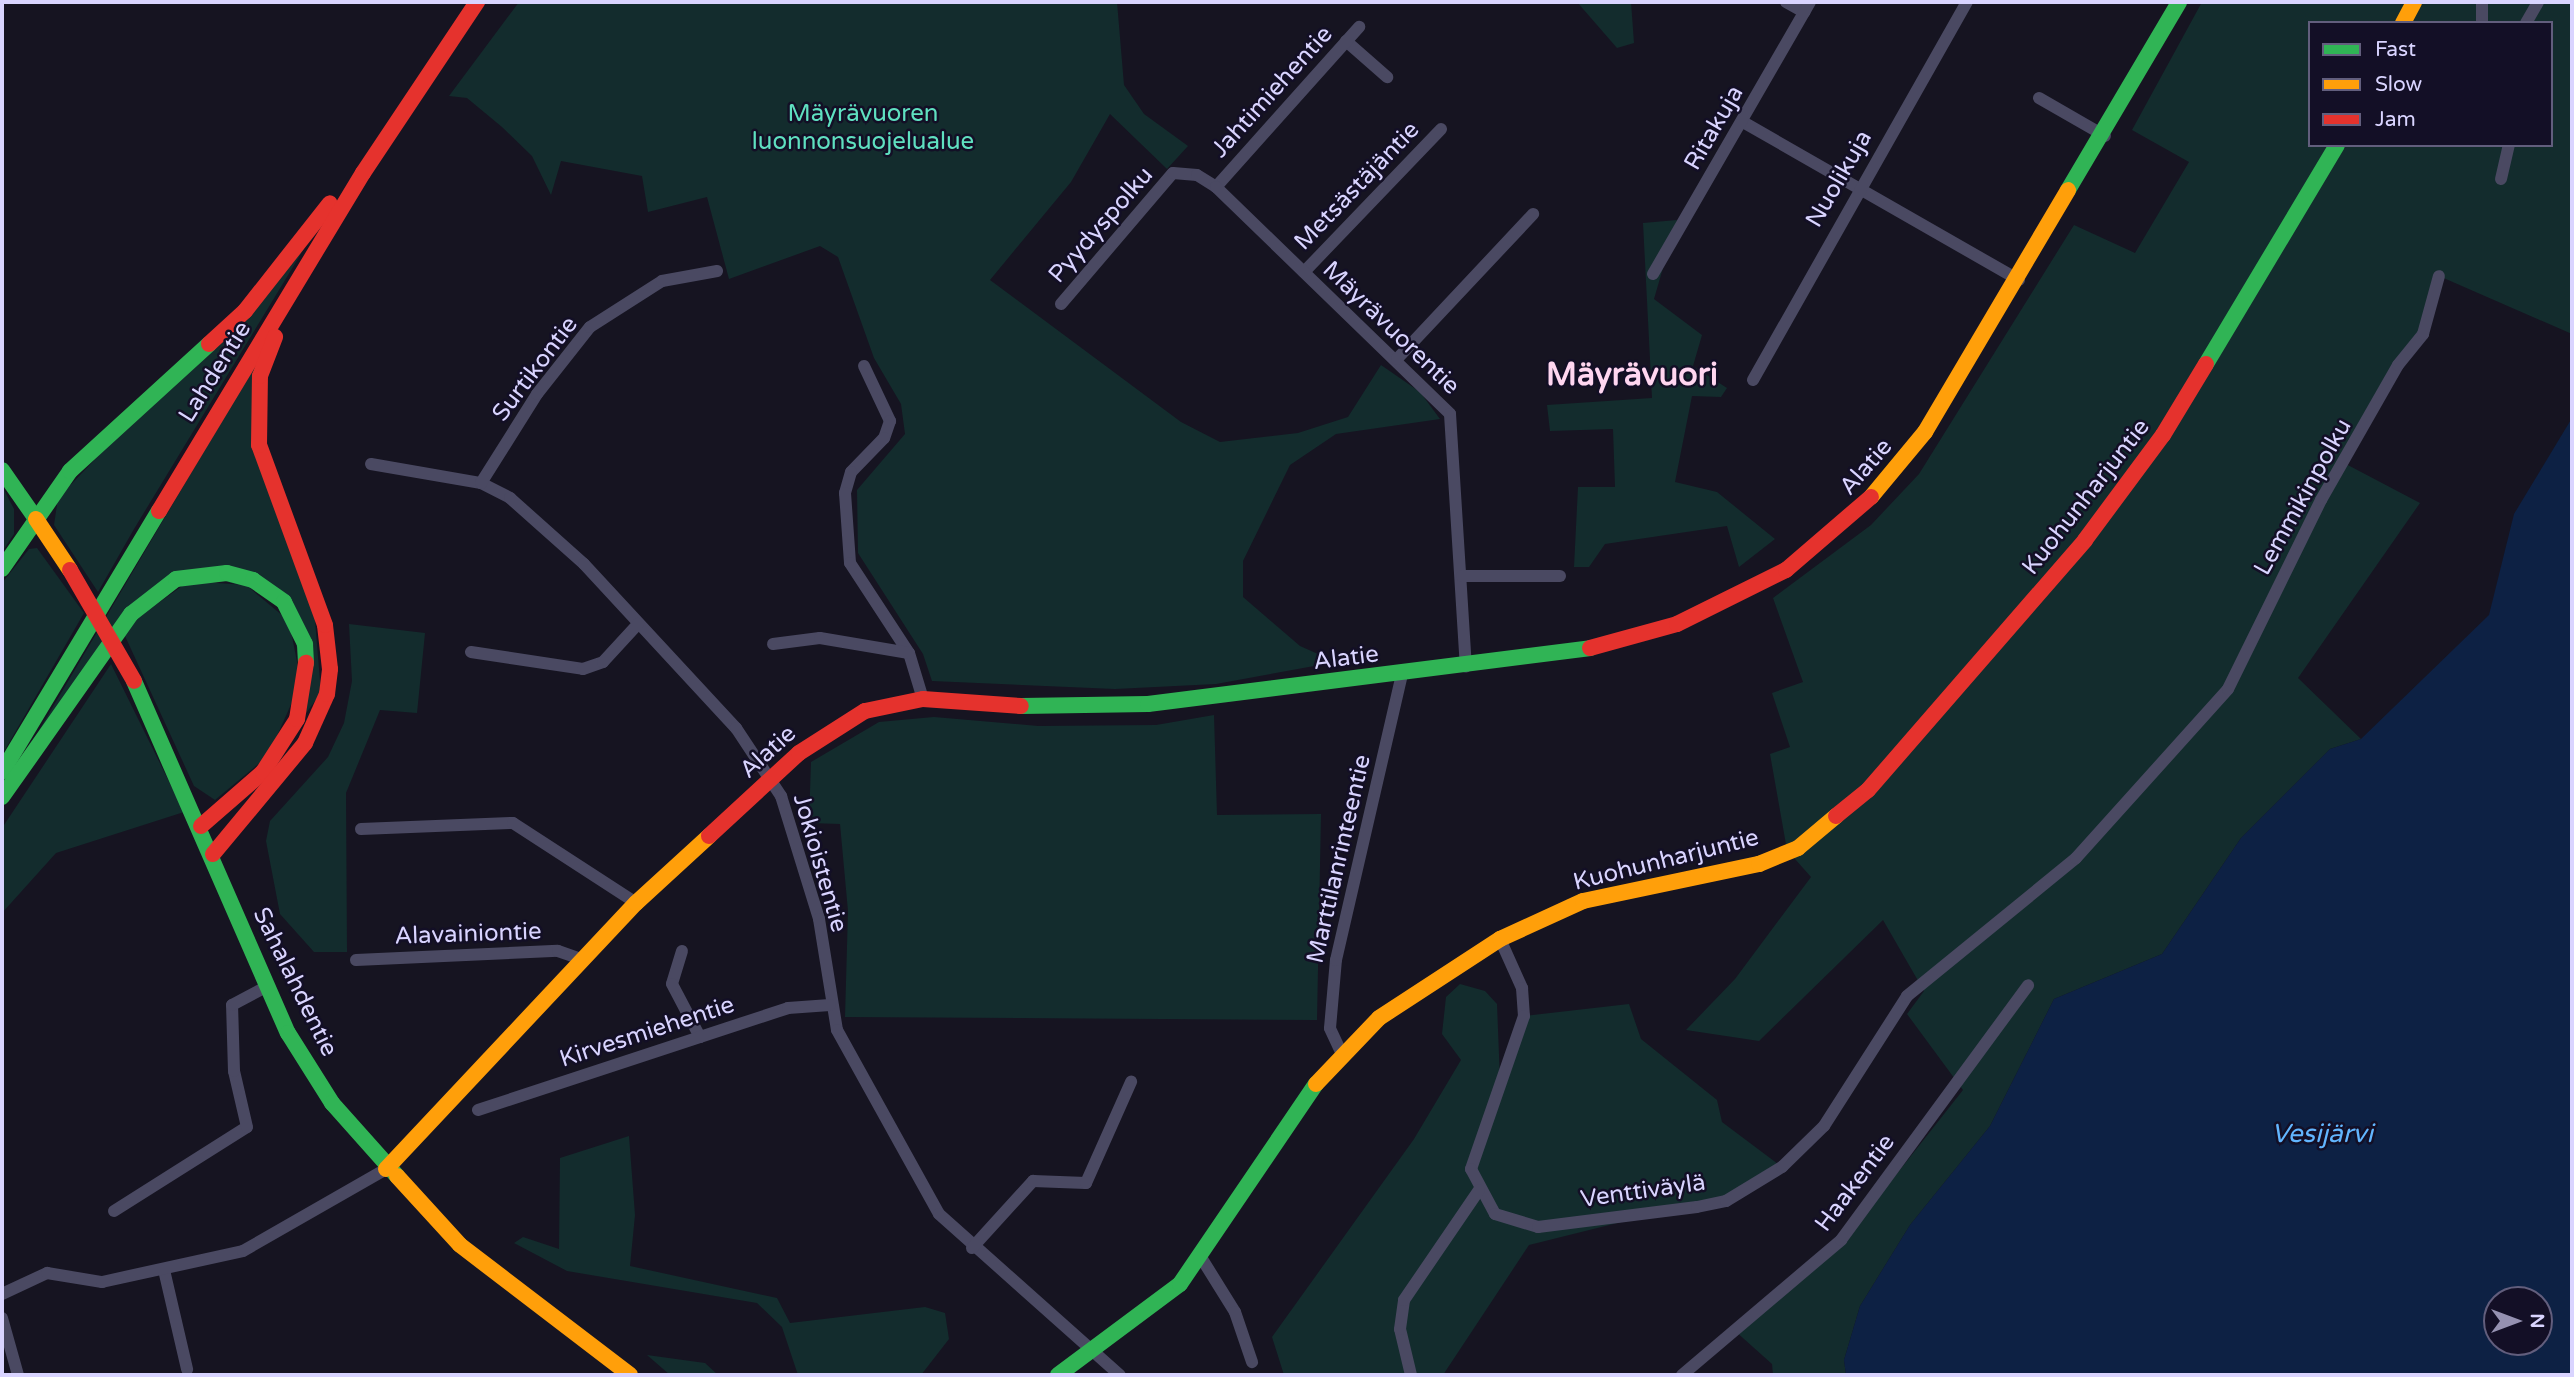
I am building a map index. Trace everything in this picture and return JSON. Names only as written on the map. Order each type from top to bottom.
[{"type":"main road","name":"Lahdentie","points":[[2,772],[363,173],[477,2]]},
{"type":"main road","name":"Alatie","points":[[386,1169],[581,959],[636,904],[832,727],[865,711],[923,699],[1096,709],[1402,674],[1606,646],[1676,624],[1786,570],[1889,479],[2019,280],[2105,136],[2179,2]]},
{"type":"main road","points":[[2404,21],[2414,2]]},
{"type":"main road","points":[[2,569],[70,471],[245,311],[414,94]]},
{"type":"main road","name":"Kuohunharjuntie","points":[[1058,1375],[1160,1302],[1202,1259],[1292,1114],[1341,1052],[1426,984],[1500,939],[1583,901],[1759,864],[1816,835],[1868,790],[2085,540],[2163,435],[2336,147]]},
{"type":"main road","points":[[213,854],[291,764],[327,694],[328,637],[266,470],[257,400],[276,335],[363,173]]},
{"type":"main road","name":"Sahalahdentie","points":[[2,470],[70,570],[134,681],[201,825],[267,986],[331,1103],[386,1169],[460,1245],[630,1375]]},
{"type":"main road","points":[[2,797],[131,614],[176,579],[228,573],[263,585],[288,608],[305,644],[307,677],[297,719],[263,772],[201,825]]},
{"type":"street","points":[[1786,2],[1807,7]]},
{"type":"street","name":"Nuolikuja","points":[[1753,380],[1857,190],[1967,2]]},
{"type":"street","points":[[2482,2],[2483,21]]},
{"type":"street","points":[[2527,21],[2538,2]]},
{"type":"street","name":"Ritakuja","points":[[1653,274],[1807,7]]},
{"type":"street","name":"Jahtimiehentie","points":[[1216,187],[1359,27]]},
{"type":"street","points":[[1346,41],[1387,77]]},
{"type":"street","points":[[2039,98],[2105,136]]},
{"type":"street","points":[[1743,122],[1857,190],[2019,280]]},
{"type":"street","name":"Metsästäjäntie","points":[[1304,272],[1441,129]]},
{"type":"street","points":[[2501,179],[2509,147]]},
{"type":"street","name":"Mäyrävuorentie","points":[[1173,173],[1197,175],[1216,187],[1397,359],[1450,414],[1466,666]]},
{"type":"street","name":"Pyydyspolku","points":[[1061,304],[1173,173]]},
{"type":"street","points":[[1397,359],[1533,214]]},
{"type":"street","name":"Surtikontie","points":[[481,483],[537,394],[590,327],[662,281],[717,271]]},
{"type":"street","name":"Lemmikinpolku","points":[[2076,858],[2193,734],[2246,659],[2321,500],[2398,365],[2423,334],[2439,276]]},
{"type":"street","points":[[864,366],[890,421],[884,438],[851,472],[845,493],[850,563],[908,653],[923,699]]},
{"type":"street","name":"Jokioistentie","points":[[371,464],[481,483],[545,525],[736,727],[772,780],[819,919],[830,1005],[853,1063],[939,1214],[972,1248],[1120,1375]]},
{"type":"street","points":[[1462,576],[1560,576]]},
{"type":"street","points":[[471,652],[583,668],[603,662],[638,624]]},
{"type":"street","points":[[773,644],[820,638],[908,653]]},
{"type":"street","name":"Marttilanrinteentie","points":[[1341,1052],[1330,1028],[1336,960],[1402,674]]},
{"type":"street","points":[[361,829],[513,823],[636,904]]},
{"type":"street","name":"Venttiväylä","points":[[1479,1190],[1508,1223],[1538,1227],[1697,1207],[1746,1191],[1782,1167],[1824,1126],[1907,996],[2076,858]]},
{"type":"street","points":[[1411,1375],[1400,1329],[1404,1300],[1479,1190],[1471,1169],[1524,1025],[1522,988],[1500,939]]},
{"type":"street","name":"Alavainiontie","points":[[356,960],[558,951],[581,959]]},
{"type":"street","points":[[682,951],[672,984],[700,1037]]},
{"type":"street","name":"Haakentie","points":[[1682,1375],[1842,1240],[2028,985]]},
{"type":"street","points":[[114,1211],[247,1127],[234,1071],[232,1005],[267,986]]},
{"type":"street","name":"Kirvesmiehentie","points":[[478,1110],[788,1008],[830,1005]]},
{"type":"street","points":[[972,1248],[1033,1181],[1086,1184],[1131,1082]]},
{"type":"street","points":[[2,1294],[47,1273],[102,1282],[243,1251],[386,1169]]},
{"type":"street","points":[[1202,1259],[1235,1312],[1252,1362]]},
{"type":"street","points":[[164,1270],[187,1369]]},
{"type":"street","points":[[2,1318],[18,1375]]},
{"type":"green space","name":"Mäyrävuoren luonnonsuojelualue","points":[[519,2],[1117,2],[1124,85],[1144,114],[1188,146],[1167,169],[1110,114],[1071,182],[990,280],[1181,422],[1220,442],[1298,433],[1348,417],[1381,365],[1420,392],[1440,419],[1336,434],[1290,465],[1243,561],[1243,597],[1300,646],[1336,662],[1216,684],[1115,689],[932,681],[923,654],[858,553],[857,490],[905,434],[901,404],[874,358],[838,257],[820,246],[729,279],[707,197],[648,212],[642,176],[561,161],[551,195],[532,156],[467,98],[449,96]]},
{"type":"green space","points":[[1577,2],[1631,2],[1634,43],[1617,48]]},
{"type":"green space","points":[[2202,2],[2572,2],[2572,334],[2439,276],[2423,334],[2344,463],[2420,503],[2298,678],[2361,739],[2330,749],[2241,838],[2162,954],[2054,999],[1990,1126],[1910,1225],[1860,1306],[1844,1360],[1846,1375],[1773,1375],[1772,1364],[1734,1330],[1835,1252],[1963,1090],[1907,1014],[1924,991],[1883,920],[1759,1041],[1686,1030],[1735,979],[1811,877],[1787,850],[1770,754],[1790,747],[1772,693],[1803,682],[1773,598],[1871,525],[1919,474],[2074,225],[2135,253],[2189,162],[2132,130]]},
{"type":"green space","points":[[1677,220],[1654,299],[1702,335],[1693,366],[1727,388],[1721,397],[1692,396],[1675,482],[1717,492],[1775,539],[1739,567],[1727,526],[1605,544],[1589,567],[1574,567],[1578,487],[1615,487],[1613,429],[1550,431],[1547,405],[1652,398],[1643,223]]},
{"type":"green space","points":[[316,229],[98,592],[54,525],[58,498]]},
{"type":"green space","points":[[255,365],[252,400],[314,608],[321,693],[231,814],[307,705],[288,599],[186,570],[38,732]]},
{"type":"green space","points":[[2,486],[14,509],[14,534],[2,552]]},
{"type":"green space","points":[[37,548],[84,613],[2,755],[2,583],[29,549]]},
{"type":"green space","points":[[189,581],[246,585],[289,621],[301,682],[268,756],[215,800],[194,786],[125,636],[136,619]]},
{"type":"green space","points":[[349,624],[425,633],[417,713],[380,710],[346,793],[347,952],[314,952],[280,914],[266,841],[270,821],[328,757],[344,723],[352,681]]},
{"type":"green space","points":[[111,664],[184,812],[56,853],[2,913],[2,828]]},
{"type":"green space","points":[[1214,715],[1217,815],[1321,814],[1317,1020],[845,1017],[848,911],[840,824],[809,823],[811,762],[879,722],[934,717],[1038,726],[1156,725]]},
{"type":"green space","points":[[1460,984],[1485,991],[1497,1004],[1500,1080],[1524,1016],[1629,1004],[1641,1039],[1717,1100],[1722,1122],[1782,1167],[1746,1191],[1529,1245],[1443,1375],[1284,1375],[1272,1337],[1414,1139],[1461,1060],[1442,1034],[1446,997]]},
{"type":"green space","points":[[629,1136],[635,1215],[630,1266],[777,1298],[790,1323],[925,1307],[945,1313],[949,1339],[921,1375],[798,1375],[782,1327],[757,1303],[567,1271],[514,1243],[523,1237],[559,1249],[560,1158]]},
{"type":"green space","points":[[647,1355],[705,1363],[718,1375],[670,1375]]},
{"type":"water","name":"Vesijärvi","points":[[2572,418],[2572,1375],[1846,1375],[1844,1360],[1860,1306],[1910,1225],[1990,1126],[2054,999],[2162,954],[2241,838],[2330,749],[2361,739],[2489,615],[2514,514]]},
{"type":"traffic: fast","points":[[2068,190],[2179,2]]},
{"type":"traffic: fast","points":[[2206,364],[2336,147]]},
{"type":"traffic: fast","points":[[2,569],[70,471],[209,344]]},
{"type":"traffic: fast","points":[[2,470],[36,519]]},
{"type":"traffic: fast","points":[[2,772],[159,511]]},
{"type":"traffic: fast","points":[[2,797],[131,614],[176,579],[227,573],[253,580],[284,602],[305,644],[306,663]]},
{"type":"traffic: fast","points":[[1021,706],[1148,704],[1590,648]]},
{"type":"traffic: fast","points":[[134,681],[288,1033],[332,1103],[397,1176]]},
{"type":"traffic: fast","points":[[1058,1375],[1180,1284],[1316,1084]]},
{"type":"traffic: slow","points":[[2404,21],[2414,2]]},
{"type":"traffic: slow","points":[[1871,497],[1925,432],[2068,190]]},
{"type":"traffic: slow","points":[[36,519],[70,570]]},
{"type":"traffic: slow","points":[[1316,1084],[1379,1018],[1500,939],[1583,901],[1759,864],[1798,848],[1836,816]]},
{"type":"traffic: slow","points":[[386,1169],[636,903],[709,836]]},
{"type":"traffic: slow","points":[[397,1176],[460,1245],[630,1375]]},
{"type":"traffic: jam","points":[[159,511],[363,173],[477,2]]},
{"type":"traffic: jam","points":[[209,344],[245,311],[330,203]]},
{"type":"traffic: jam","points":[[213,854],[305,743],[327,694],[330,669],[325,625],[259,445],[260,376],[275,337]]},
{"type":"traffic: jam","points":[[1836,816],[1868,790],[2085,540],[2163,435],[2206,364]]},
{"type":"traffic: jam","points":[[1590,648],[1677,624],[1786,570],[1871,497]]},
{"type":"traffic: jam","points":[[70,570],[134,681]]},
{"type":"traffic: jam","points":[[201,826],[263,772],[297,719],[306,663]]},
{"type":"traffic: jam","points":[[709,836],[799,753],[865,711],[923,699],[1021,706]]},
{"type":"district","name":"Mäyrävuori","points":[[1632,375]]}]
